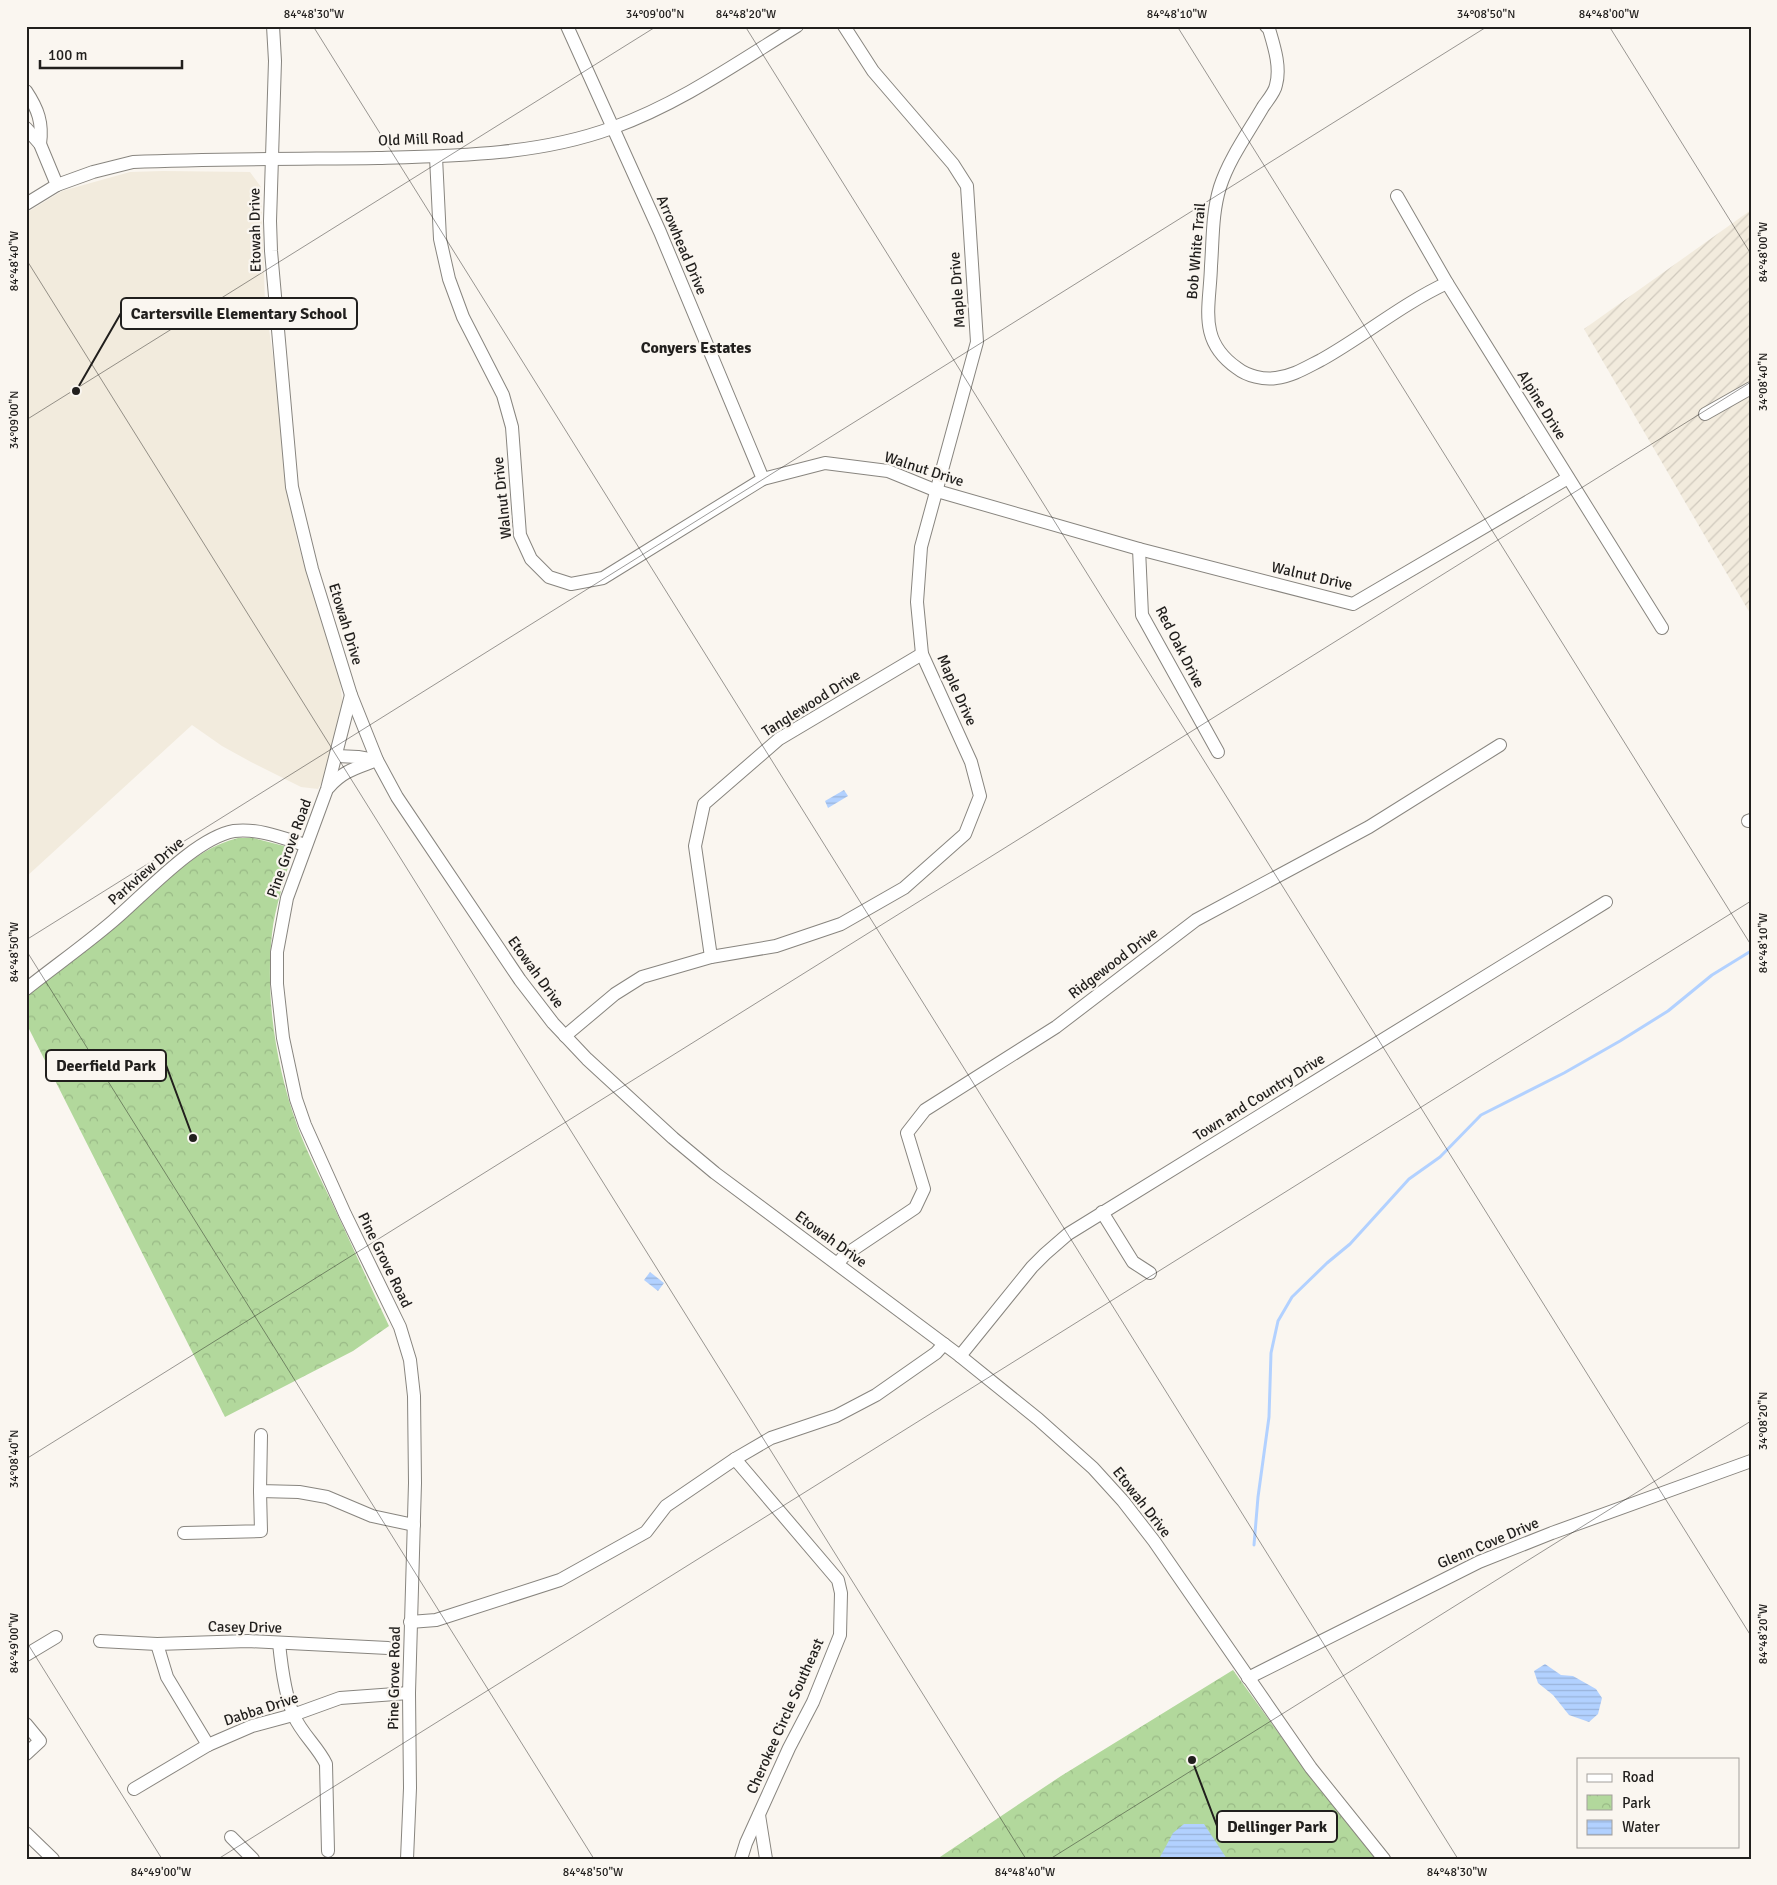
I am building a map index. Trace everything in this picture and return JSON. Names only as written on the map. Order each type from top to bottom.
[{"type":"street","name":"Etowah Drive","points":[[273,26],[275,61],[270,221],[272,283],[292,487],[312,569],[351,695],[378,760],[400,802],[520,980],[565,1036],[625,1094],[715,1173],[838,1263],[960,1356],[1073,1448],[1103,1478],[1154,1541],[1311,1768],[1384,1859]]},
{"type":"street","name":"Arrowhead Drive","points":[[567,26],[660,232],[763,479]]},
{"type":"street","name":"Old Mill Road","points":[[26,204],[57,185],[93,172],[133,162],[436,156],[534,148],[563,142],[613,128],[680,98],[797,26]]},
{"type":"street","name":"Maple Drive","points":[[565,1036],[633,981],[661,970],[710,957],[776,946],[841,924],[904,888],[965,834],[980,796],[971,762],[922,654],[917,602],[922,548],[977,342],[967,186],[953,164],[873,71],[844,26]]},
{"type":"street","name":"Bob White Trail","points":[[1266,26],[1269,29],[1276,56],[1276,85],[1232,160],[1220,186],[1214,214],[1211,277],[1207,306],[1212,340],[1224,359],[1242,372],[1265,378],[1276,378],[1299,372],[1344,347],[1427,293],[1447,283]]},
{"type":"street","points":[[26,91],[36,106],[41,119],[42,133],[40,144]]},
{"type":"street","points":[[26,128],[40,144],[57,185]]},
{"type":"street","name":"Walnut Drive","points":[[436,156],[440,239],[448,279],[463,317],[503,395],[512,427],[520,535],[530,559],[550,577],[571,584],[602,578],[763,479],[825,464],[888,471],[937,490],[1139,549],[1353,604],[1568,478]]},
{"type":"street","name":"Alpine Drive","points":[[1397,196],[1447,283],[1662,628]]},
{"type":"street","points":[[1705,414],[1751,388]]},
{"type":"street","name":"Red Oak Drive","points":[[1139,549],[1142,615],[1218,752]]},
{"type":"street","name":"Tanglewood Drive","points":[[710,957],[695,846],[704,804],[779,739],[922,654]]},
{"type":"street","name":"Pine Grove Road","points":[[351,695],[337,756],[327,789],[286,898],[277,952],[277,984],[283,1038],[296,1099],[305,1125],[345,1214],[400,1327],[410,1360],[414,1396],[414,1525],[410,1622],[410,1788],[407,1859]]},
{"type":"street","name":"Ridgewood Drive","points":[[838,1263],[845,1255],[915,1208],[924,1189],[907,1132],[925,1110],[1056,1027],[1196,920],[1369,827],[1500,745]]},
{"type":"street","points":[[337,756],[378,760]]},
{"type":"street","points":[[327,789],[345,772],[378,760]]},
{"type":"street","name":"Parkview Drive","points":[[26,989],[113,921],[192,852],[216,837],[236,831],[254,832],[269,834],[305,846]]},
{"type":"street","name":"Town and Country Drive","points":[[960,1356],[1044,1254],[1068,1234],[1606,902]]},
{"type":"street","points":[[1102,1212],[1133,1262],[1150,1274]]},
{"type":"street","points":[[410,1622],[436,1620],[560,1580],[646,1532],[666,1506],[735,1459],[771,1438],[836,1416],[876,1394],[936,1353],[944,1344]]},
{"type":"street","points":[[184,1533],[261,1532],[260,1435]]},
{"type":"street","name":"Cherokee Circle Southeast","points":[[735,1459],[838,1580],[841,1593],[840,1635],[813,1702],[789,1748],[741,1859]]},
{"type":"street","name":"Glenn Cove Drive","points":[[1248,1678],[1479,1562],[1552,1533],[1751,1461]]},
{"type":"street","points":[[260,1491],[299,1492],[326,1497],[372,1516],[414,1525]]},
{"type":"street","points":[[26,1655],[56,1637]]},
{"type":"street","name":"Casey Drive","points":[[100,1641],[157,1644],[248,1641],[388,1648]]},
{"type":"street","points":[[279,1643],[282,1669],[293,1715],[304,1733],[320,1752],[326,1764],[328,1851]]},
{"type":"street","points":[[157,1644],[167,1677],[208,1745]]},
{"type":"street","name":"Dabba Drive","points":[[134,1789],[208,1745],[252,1726],[293,1715],[340,1698],[409,1693]]},
{"type":"street","points":[[26,1724],[40,1741],[26,1754]]},
{"type":"street","name":"Cherokee Circle Southeast","points":[[759,1815],[766,1859]]},
{"type":"street","points":[[26,1833],[52,1859]]},
{"type":"street","points":[[231,1837],[253,1859]]},
{"type":"shaded area","points":[[130,172],[250,172],[261,187],[265,302],[276,377],[287,490],[298,544],[340,681],[343,708],[329,770],[318,789],[301,787],[251,762],[222,746],[192,725],[26,877],[26,213],[62,191]]},
{"type":"shaded area","points":[[1751,210],[1751,615],[1584,329]]},
{"type":"green space","points":[[238,838],[253,838],[292,848],[275,913],[270,958],[271,1007],[278,1055],[283,1079],[301,1135],[389,1326],[353,1351],[225,1417],[26,1023],[26,996],[118,925],[189,862],[204,852]]},
{"type":"green space","points":[[1233,1670],[1316,1785],[1376,1859],[937,1859],[1061,1776]]},
{"type":"water","points":[[844,790],[848,796],[828,808],[825,801]]},
{"type":"water","points":[[650,1272],[664,1283],[658,1291],[644,1280]]},
{"type":"water","points":[[1545,1664],[1561,1675],[1573,1676],[1596,1689],[1602,1698],[1598,1714],[1589,1722],[1569,1715],[1553,1695],[1538,1683],[1534,1671]]},
{"type":"water","points":[[1184,1824],[1204,1824],[1227,1859],[1159,1859],[1173,1833]]},
{"type":"waterway","points":[[1254,1545],[1258,1497],[1269,1417],[1271,1353],[1278,1321],[1292,1297],[1350,1244],[1409,1179],[1440,1157],[1481,1115],[1564,1073],[1620,1041],[1668,1011],[1712,975],[1751,951]]},
{"type":"place","name":"Cartersville Elementary School","points":[[76,391]]},
{"type":"place","name":"Deerfield Park","points":[[193,1138]]},
{"type":"place","name":"Dellinger Park","points":[[1192,1760]]},
{"type":"district","name":"Conyers Estates","points":[[696,347]]}]
